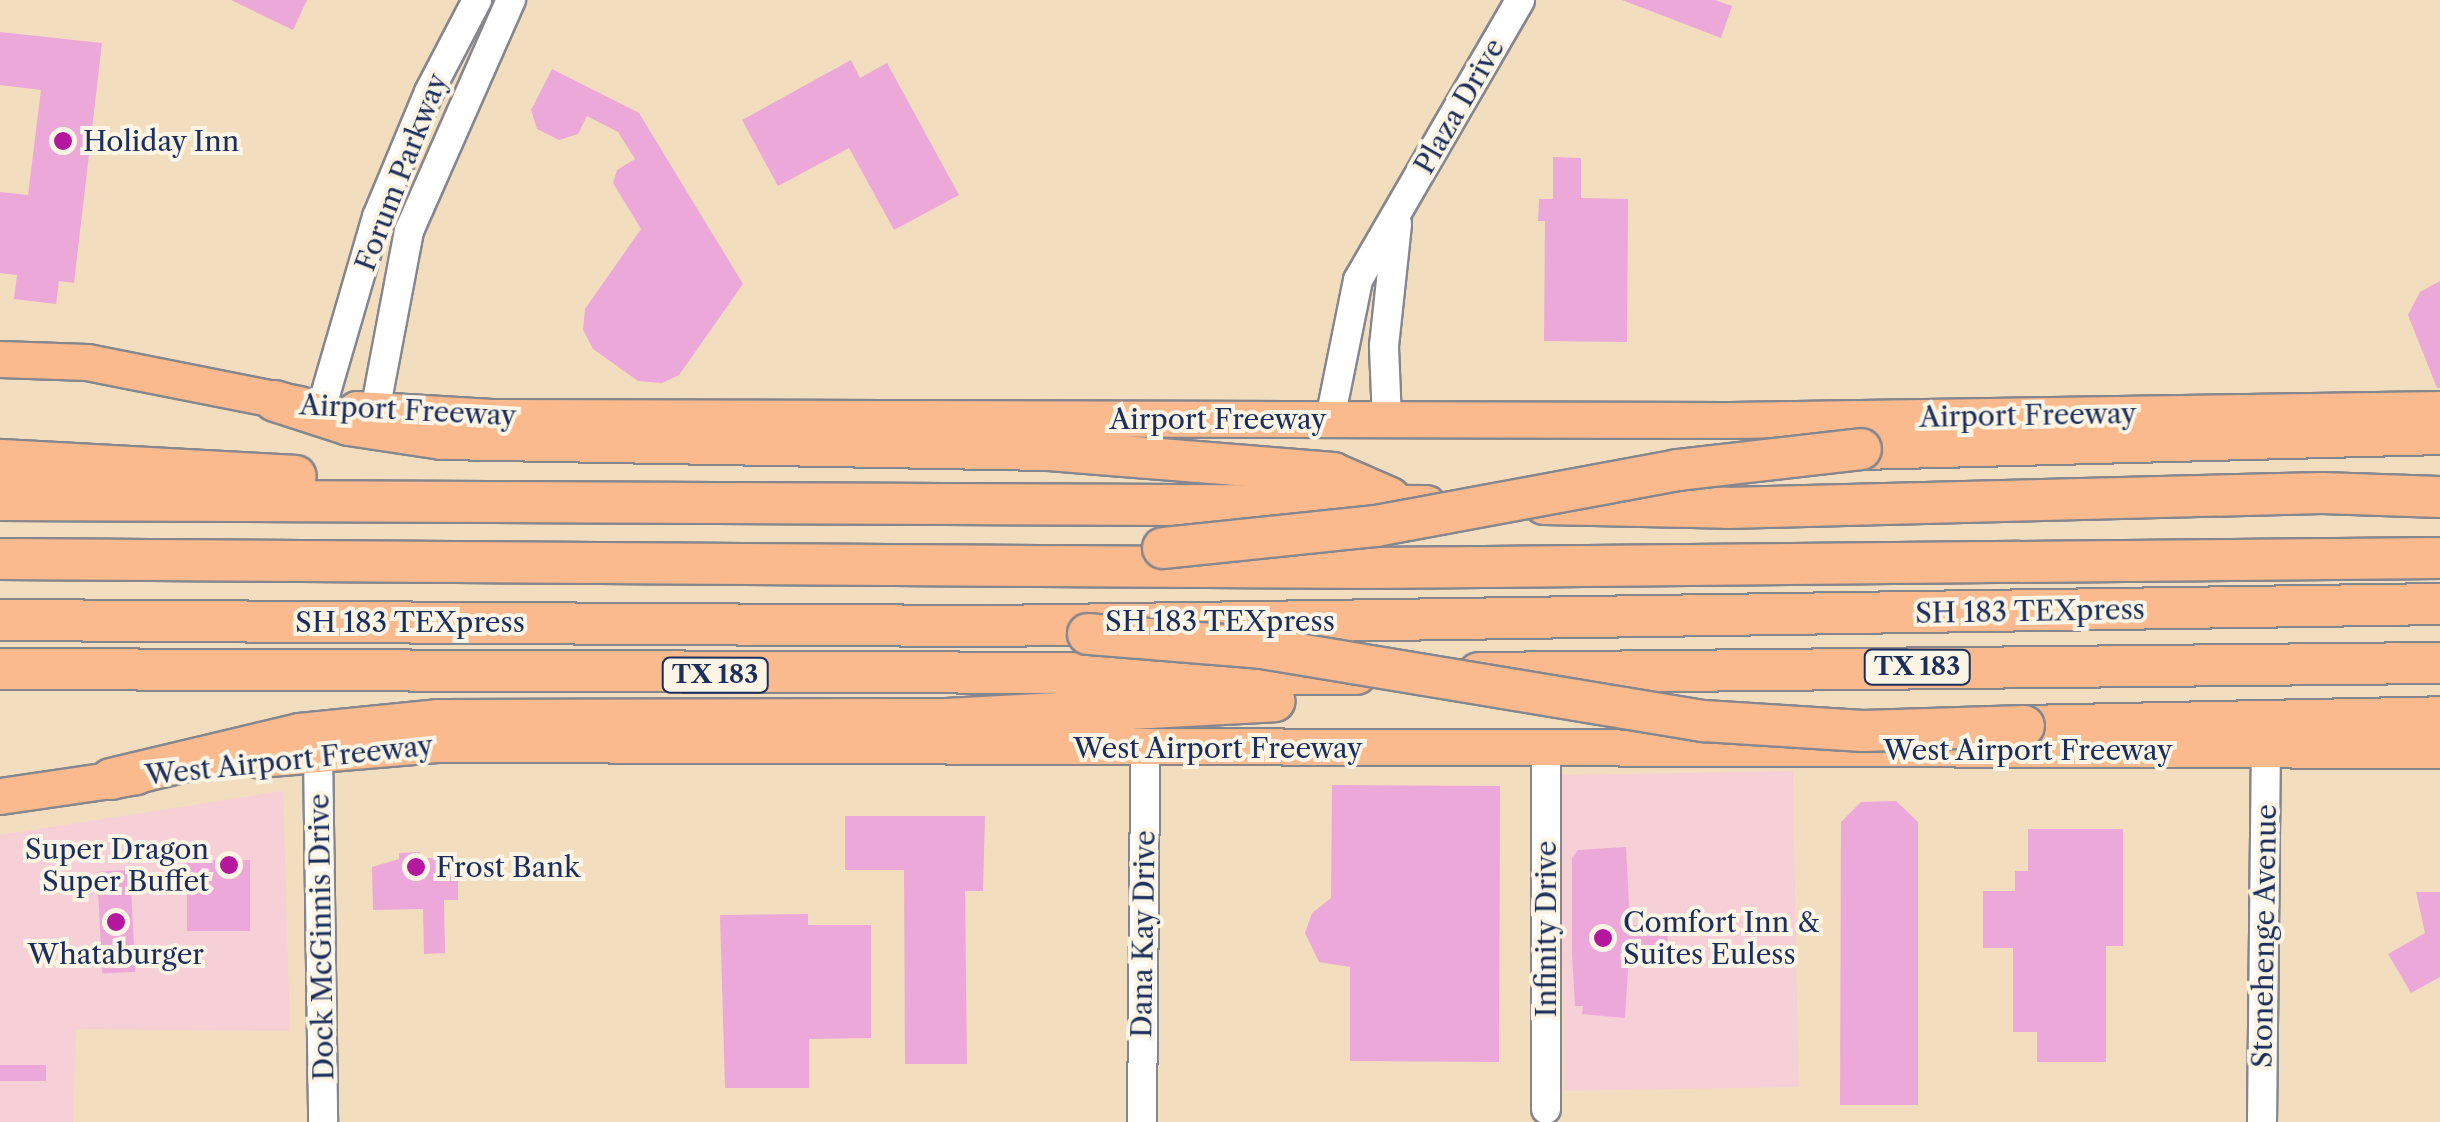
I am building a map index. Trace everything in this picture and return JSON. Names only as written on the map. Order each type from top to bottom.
[{"type":"highway","points":[[275,402],[349,425],[442,439],[1048,450],[1333,474],[1407,506]]},
{"type":"highway","points":[[0,559],[1088,566],[1376,526],[1677,470],[1860,448],[2440,434]]},
{"type":"highway","points":[[0,460],[334,478],[429,506]]},
{"type":"highway","points":[[0,500],[429,506],[1728,508],[2322,493],[2440,486]]},
{"type":"highway","points":[[2322,493],[2440,497]]},
{"type":"highway","points":[[2229,557],[2290,546],[2440,545]]},
{"type":"highway","name":"SH 183 TEXpress","points":[[1162,558],[1371,568],[2440,558]]},
{"type":"highway","name":"SH 183 TEXpress","points":[[0,620],[1087,628],[2440,604]]},
{"type":"highway","points":[[1087,628],[1262,648],[1704,721],[1863,731],[2440,717]]},
{"type":"highway","name":"TX 183","points":[[0,669],[1077,678],[2428,664]]},
{"type":"highway","points":[[111,779],[300,734],[438,720],[1066,716],[1324,699],[1430,673]]},
{"type":"main road","name":"Airport Freeway","points":[[0,359],[87,362],[275,402],[375,411],[1387,419],[2440,408]]},
{"type":"main road","name":"West Airport Freeway","points":[[0,796],[318,752],[437,744],[2440,750]]},
{"type":"street","name":"Forum Parkway","points":[[322,406],[388,194],[429,92],[477,0]]},
{"type":"street","name":"Forum Parkway","points":[[375,411],[418,207],[511,0]]},
{"type":"street","name":"Plaza Drive","points":[[1330,419],[1358,280],[1520,0]]},
{"type":"street","points":[[388,194],[418,207]]},
{"type":"street","name":"Plaza Drive","points":[[1387,419],[1384,346],[1398,212]]},
{"type":"street","name":"Dana Kay Drive","points":[[1142,1122],[1145,747]]},
{"type":"street","name":"Infinity Drive","points":[[1546,750],[1546,1109]]},
{"type":"street","name":"Stonehenge Avenue","points":[[2262,1122],[2266,750]]},
{"type":"street","name":"Dock McGinnis Drive","points":[[318,752],[323,1122]]},
{"type":"shaded area","points":[[1793,771],[1799,1087],[1565,1091],[1559,775]]},
{"type":"shaded area","points":[[283,791],[290,1031],[76,1029],[73,1122],[0,1122],[0,835]]},
{"type":"building","points":[[231,0],[307,0],[293,30]]},
{"type":"building","points":[[1622,0],[1715,0],[1732,6],[1721,38]]},
{"type":"building","name":"Holiday Inn","points":[[0,32],[102,43],[74,283],[59,281],[56,304],[14,299],[17,275],[0,273],[0,192],[28,195],[41,90],[0,85]]},
{"type":"building","points":[[851,60],[860,78],[887,63],[959,195],[894,230],[849,148],[778,186],[742,120]]},
{"type":"building","points":[[552,69],[639,113],[743,284],[679,375],[662,383],[638,381],[593,349],[583,330],[585,309],[641,229],[613,183],[617,170],[635,159],[618,132],[587,116],[578,134],[559,140],[537,129],[531,110]]},
{"type":"building","points":[[1553,157],[1581,158],[1581,198],[1628,199],[1627,342],[1544,341],[1545,221],[1538,221],[1539,199],[1553,199]]},
{"type":"building","points":[[2440,281],[2437,388],[2408,315],[2420,292]]},
{"type":"building","points":[[1332,785],[1500,786],[1499,1062],[1350,1061],[1350,967],[1319,962],[1305,933],[1312,913],[1331,898]]},
{"type":"building","points":[[1896,801],[1918,822],[1918,1105],[1840,1105],[1841,822],[1861,802]]},
{"type":"building","points":[[845,816],[985,816],[983,891],[965,891],[967,1064],[905,1064],[904,870],[845,870]]},
{"type":"building","points":[[2028,829],[2123,829],[2123,946],[2106,946],[2106,1062],[2037,1062],[2037,1032],[2013,1032],[2013,948],[1983,948],[1983,891],[2015,891],[2015,871],[2028,871]]},
{"type":"building","name":"Comfort Inn & Suites Euless","points":[[1626,847],[1630,925],[1668,926],[1667,948],[1629,951],[1625,1018],[1582,1014],[1583,1006],[1575,1006],[1572,858],[1578,850]]},
{"type":"building","points":[[420,852],[420,858],[458,858],[458,900],[444,900],[445,953],[424,954],[423,909],[373,910],[372,867],[399,859],[399,853]]},
{"type":"building","points":[[187,860],[250,860],[250,931],[187,931]]},
{"type":"building","name":"Whataburger","points":[[130,870],[135,972],[102,974],[97,872]]},
{"type":"building","points":[[2416,892],[2440,892],[2440,977],[2411,993],[2388,954],[2425,933]]},
{"type":"building","points":[[808,914],[808,925],[871,925],[871,1038],[809,1039],[809,1088],[725,1088],[720,915]]},
{"type":"building","points":[[0,1065],[46,1065],[46,1081],[0,1081]]},
{"type":"place","name":"Holiday Inn","points":[[63,141]]},
{"type":"place","name":"Super Dragon Super Buffet","points":[[229,865]]},
{"type":"place","name":"Frost Bank","points":[[416,867]]},
{"type":"place","name":"Whataburger","points":[[116,922]]},
{"type":"place","name":"Comfort Inn & Suites Euless","points":[[1603,938]]}]
